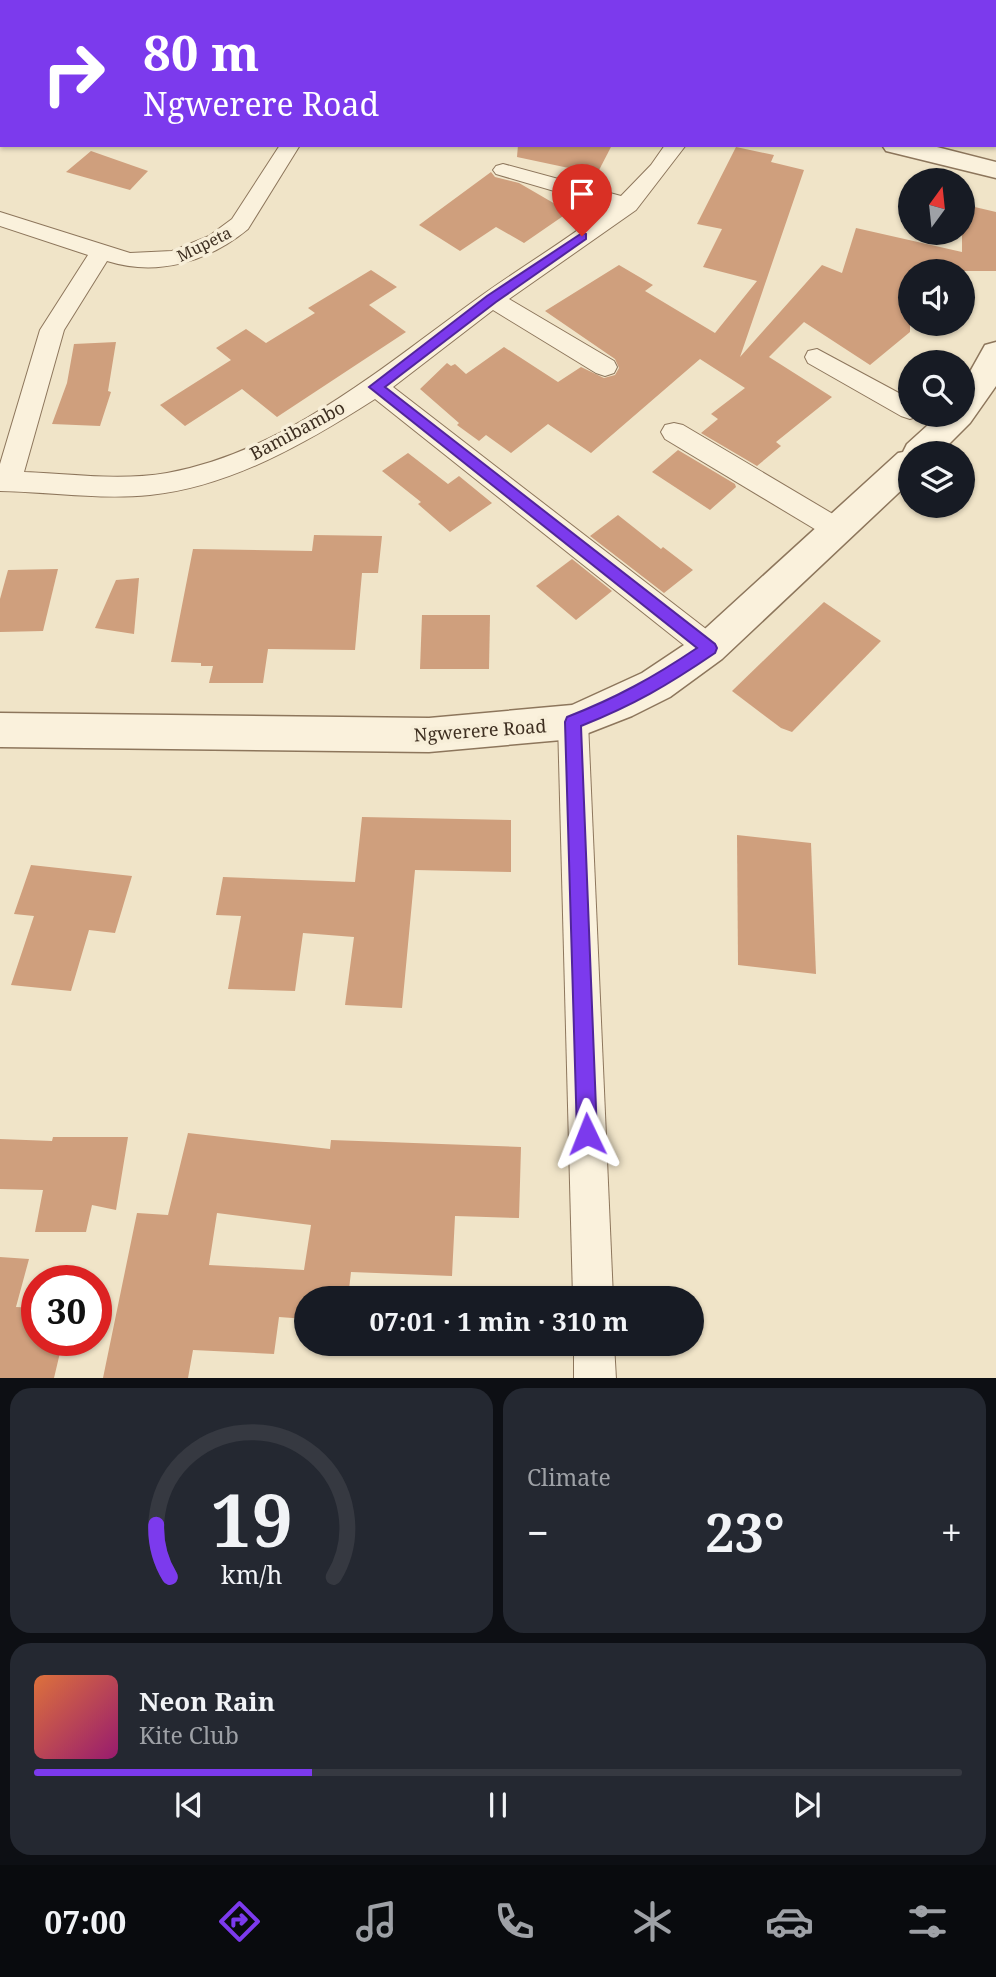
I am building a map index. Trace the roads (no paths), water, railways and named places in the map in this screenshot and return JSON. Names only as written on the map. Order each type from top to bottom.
[{"type":"street","name":"Mupeta","points":[[0,219],[147,263],[164,262],[233,231],[289,147]]},
{"type":"street","name":"Bamibambo","points":[[4,481],[140,486],[169,483],[220,468],[279,443],[376,387],[492,299],[628,205],[656,175],[675,147]]},
{"type":"street","points":[[903,147],[996,170]]},
{"type":"street","points":[[503,170],[628,205]]},
{"type":"street","points":[[4,481],[52,330],[102,251]]},
{"type":"street","points":[[492,299],[605,367]]},
{"type":"street","points":[[975,390],[982,383],[996,353]]},
{"type":"street","points":[[817,357],[898,403]]},
{"type":"street","points":[[376,387],[709,648]]},
{"type":"street","points":[[928,441],[939,427]]},
{"type":"street","points":[[674,432],[838,530]]},
{"type":"street","name":"Ngwerere Road","points":[[0,730],[429,735],[573,722],[656,685],[709,648],[898,473]]},
{"type":"street","points":[[573,722],[593,1286]]},
{"type":"street","points":[[594,1356],[595,1378]]}]
